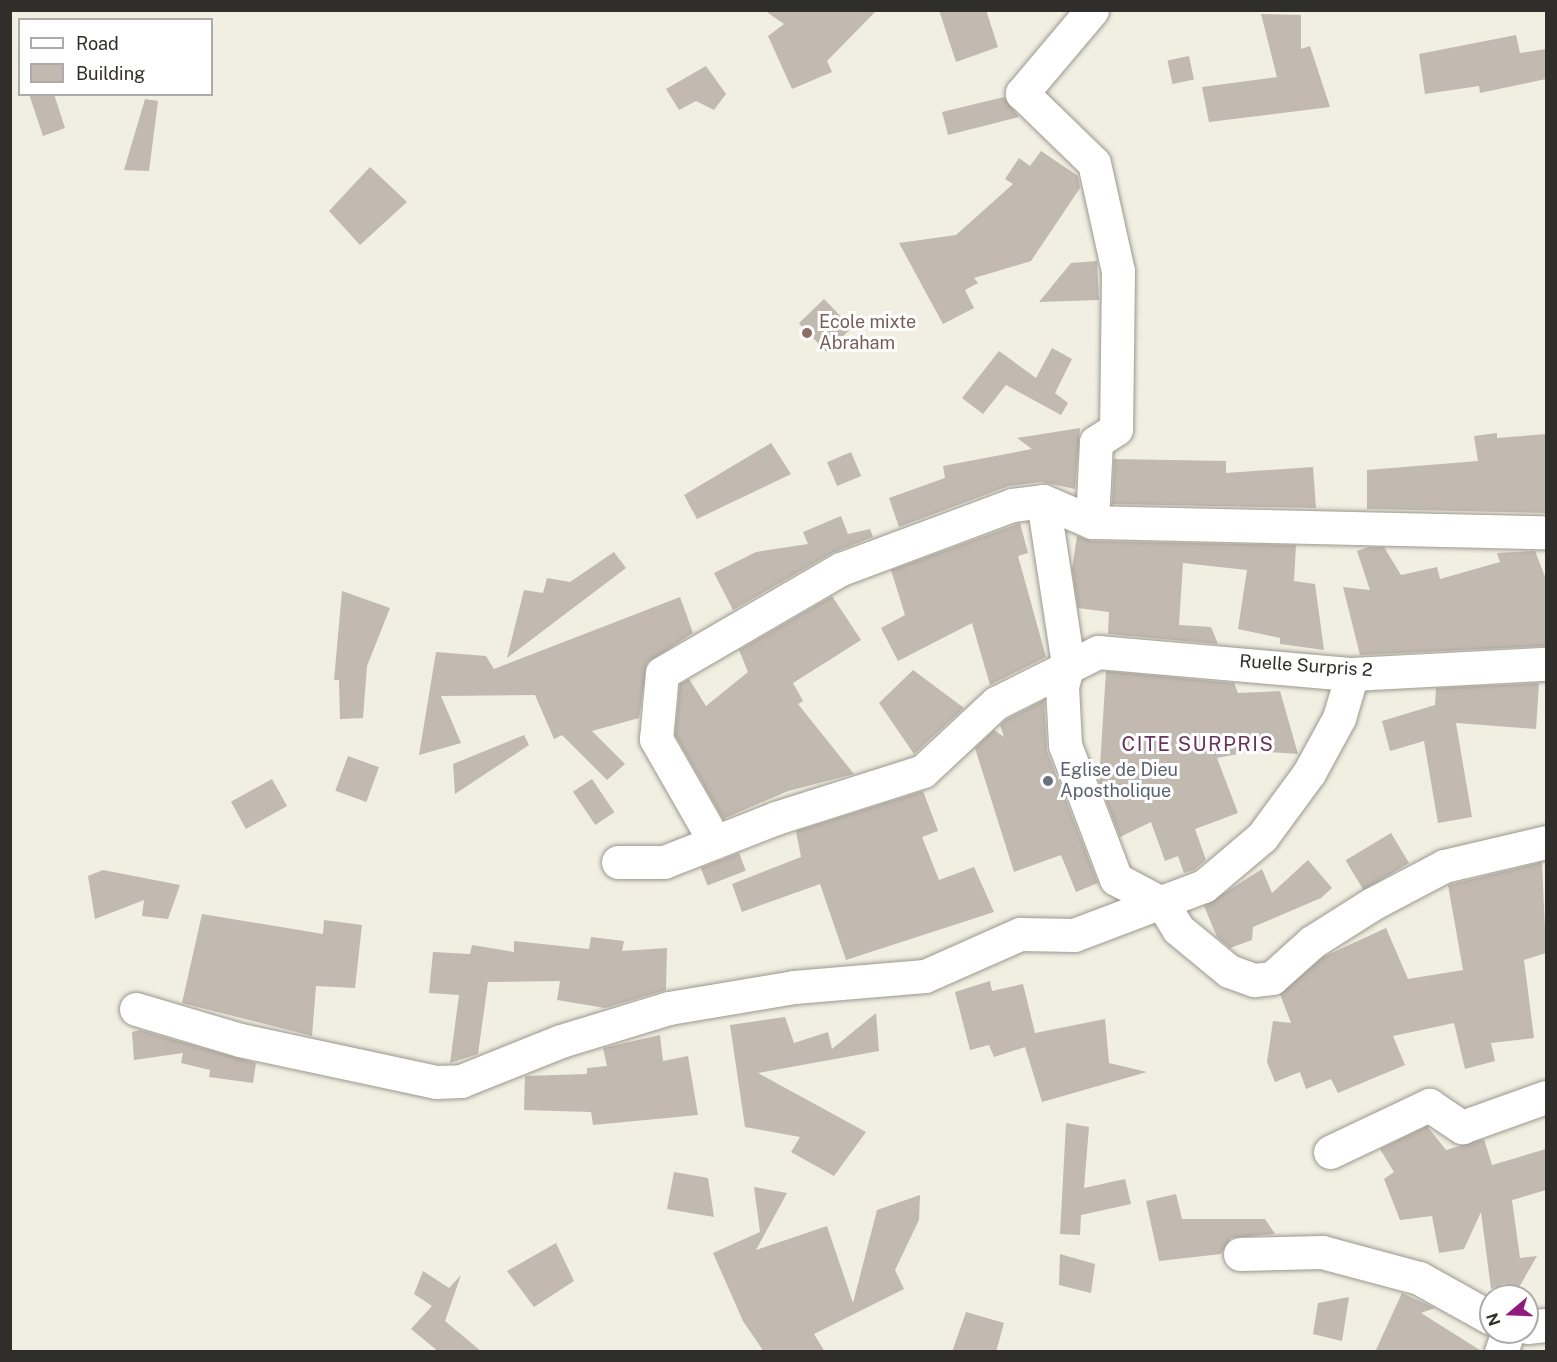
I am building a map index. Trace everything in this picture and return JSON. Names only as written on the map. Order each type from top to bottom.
[{"type":"street","points":[[1092,10],[1022,93],[1094,163],[1118,271],[1116,429],[1096,442],[1092,522]]},
{"type":"street","points":[[1043,501],[1068,664],[1062,686],[1065,745],[1116,879],[1163,904],[1178,929],[1229,970],[1254,980],[1272,978],[1342,923],[1444,866],[1546,842]]},
{"type":"street","points":[[715,842],[656,740],[662,672],[841,569],[1012,505],[1043,501],[1092,522],[1546,532]]},
{"type":"street","name":"Ruelle Surpris 2","points":[[618,862],[664,862],[715,842],[923,771],[996,703],[1068,664],[1098,652],[1352,674],[1546,664]]},
{"type":"street","points":[[136,1010],[240,1040],[436,1082],[461,1081],[561,1041],[669,1008],[794,987],[925,976],[1020,934],[1074,935],[1163,904],[1204,886],[1262,837],[1309,773],[1339,718],[1352,674]]},
{"type":"street","points":[[1330,1152],[1429,1105],[1462,1127],[1546,1097]]},
{"type":"street","points":[[1240,1254],[1322,1252],[1419,1278],[1479,1311]]},
{"type":"building","points":[[764,10],[877,10],[827,61],[832,72],[792,89],[768,36],[784,24]]},
{"type":"building","points":[[939,10],[986,10],[998,47],[956,62]]},
{"type":"building","points":[[1261,14],[1301,15],[1301,49],[1310,46],[1330,107],[1209,122],[1202,87],[1277,77]]},
{"type":"building","points":[[1516,35],[1520,53],[1546,49],[1546,79],[1480,93],[1479,86],[1425,94],[1419,54]]},
{"type":"building","points":[[1189,56],[1194,79],[1172,84],[1167,61]]},
{"type":"building","points":[[706,66],[726,94],[714,110],[696,101],[679,110],[666,89]]},
{"type":"building","points":[[30,96],[55,96],[65,128],[43,136]]},
{"type":"building","points":[[1004,97],[1019,117],[948,135],[942,112]]},
{"type":"building","points":[[145,99],[158,101],[149,171],[124,170]]},
{"type":"building","points":[[1041,151],[1078,176],[1080,188],[1031,261],[974,278],[978,283],[965,290],[974,308],[943,324],[899,243],[956,235],[1013,184],[1005,179],[1019,158],[1030,166]]},
{"type":"building","points":[[370,167],[407,202],[360,245],[329,211]]},
{"type":"building","points":[[1097,261],[1099,300],[1039,302],[1071,263]]},
{"type":"building","points":[[824,299],[852,328],[827,352],[799,323]]},
{"type":"building","points":[[1052,348],[1072,359],[1055,393],[1068,403],[1061,415],[1006,385],[983,414],[962,398],[999,351],[1036,378]]},
{"type":"building","points":[[1080,428],[1075,489],[1041,482],[1009,486],[899,527],[889,498],[945,478],[943,466],[1032,449],[1017,438]]},
{"type":"building","points":[[1497,433],[1497,438],[1546,434],[1546,513],[1367,509],[1367,470],[1478,461],[1474,436]]},
{"type":"building","points":[[771,443],[791,474],[697,519],[684,495]]},
{"type":"building","points":[[851,452],[861,476],[837,486],[827,462]]},
{"type":"building","points":[[1114,459],[1226,461],[1226,473],[1313,467],[1316,508],[1112,504]]},
{"type":"building","points":[[841,516],[848,534],[870,529],[873,537],[832,553],[733,610],[714,573],[756,552],[808,544],[803,532]]},
{"type":"building","points":[[1020,523],[1028,553],[1018,556],[1046,657],[990,685],[972,623],[898,661],[881,628],[905,615],[891,570]]},
{"type":"building","points":[[1077,536],[1092,541],[1296,545],[1294,581],[1315,584],[1324,650],[1280,644],[1280,638],[1238,629],[1247,570],[1183,563],[1179,625],[1211,627],[1218,644],[1108,634],[1109,612],[1078,608],[1072,569]]},
{"type":"building","points":[[1369,547],[1384,547],[1401,575],[1437,567],[1440,579],[1500,562],[1497,553],[1535,551],[1546,579],[1546,646],[1360,655],[1343,587],[1370,590],[1357,551]]},
{"type":"building","points":[[614,552],[626,568],[507,658],[524,590],[543,593],[547,578],[570,582]]},
{"type":"building","points":[[342,591],[390,608],[367,666],[363,718],[340,719],[339,680],[334,680]]},
{"type":"building","points":[[832,596],[861,640],[793,683],[803,701],[798,704],[854,774],[788,791],[723,819],[675,735],[680,684],[689,679],[706,706],[748,672],[739,650]]},
{"type":"building","points":[[680,597],[693,633],[647,663],[639,718],[592,731],[625,764],[607,780],[562,735],[554,739],[535,695],[441,696],[461,743],[419,755],[436,652],[486,656],[494,669]]},
{"type":"building","points":[[913,670],[964,708],[914,754],[879,703]]},
{"type":"building","points":[[1106,671],[1234,683],[1238,693],[1280,691],[1298,754],[1254,751],[1217,758],[1238,813],[1195,829],[1206,860],[1194,870],[1184,873],[1178,856],[1165,861],[1151,822],[1120,837],[1099,782]]},
{"type":"building","points":[[1539,683],[1536,729],[1456,723],[1472,817],[1438,823],[1424,741],[1390,751],[1382,721],[1435,705],[1436,688]]},
{"type":"building","points":[[1044,700],[1047,751],[1098,883],[1076,892],[1061,855],[1014,872],[975,748],[994,730],[1004,737],[1000,725]]},
{"type":"building","points":[[524,735],[529,745],[455,794],[453,764]]},
{"type":"building","points":[[348,756],[379,767],[366,802],[335,791]]},
{"type":"building","points":[[272,779],[287,806],[246,829],[231,802]]},
{"type":"building","points":[[592,779],[614,812],[595,825],[573,792]]},
{"type":"building","points":[[923,791],[938,831],[922,837],[939,880],[974,867],[994,912],[846,960],[820,884],[742,912],[732,884],[801,857],[796,831]]},
{"type":"building","points":[[1391,833],[1409,863],[1364,890],[1346,860]]},
{"type":"building","points":[[739,853],[746,871],[708,885],[701,868]]},
{"type":"building","points":[[1308,860],[1332,888],[1321,898],[1253,927],[1252,940],[1230,948],[1217,937],[1204,906],[1262,869],[1272,893]]},
{"type":"building","points":[[1542,862],[1546,953],[1524,960],[1534,1038],[1491,1043],[1495,1061],[1465,1069],[1454,1023],[1393,1036],[1405,1065],[1338,1093],[1331,1079],[1306,1089],[1300,1072],[1275,1082],[1267,1062],[1273,1021],[1291,1023],[1280,994],[1323,957],[1386,928],[1408,979],[1463,970],[1448,885]]},
{"type":"building","points":[[103,870],[180,885],[168,919],[142,916],[144,900],[95,919],[88,876]]},
{"type":"building","points":[[202,914],[323,934],[324,920],[362,925],[355,988],[316,986],[312,1036],[182,1003]]},
{"type":"building","points":[[591,937],[624,941],[622,951],[667,948],[666,990],[605,1008],[557,1000],[560,981],[488,982],[478,1054],[450,1063],[459,995],[429,993],[433,952],[470,954],[472,945],[514,952],[514,941],[589,949]]},
{"type":"building","points":[[990,981],[992,991],[1023,984],[1035,1033],[1105,1019],[1109,1063],[1147,1072],[1042,1102],[1025,1047],[994,1057],[989,1045],[970,1050],[955,992]]},
{"type":"building","points":[[876,1013],[879,1051],[758,1073],[866,1132],[834,1176],[791,1152],[800,1137],[745,1127],[730,1025],[785,1017],[794,1043],[828,1032],[832,1049]]},
{"type":"building","points":[[140,1030],[256,1063],[253,1083],[209,1077],[210,1070],[181,1063],[183,1053],[134,1060],[132,1032]]},
{"type":"building","points":[[660,1035],[663,1061],[688,1056],[698,1115],[593,1125],[591,1112],[524,1110],[525,1076],[587,1074],[587,1068],[607,1066],[603,1048]]},
{"type":"building","points":[[1066,1123],[1089,1127],[1084,1188],[1125,1179],[1131,1204],[1081,1215],[1080,1235],[1060,1234]]},
{"type":"building","points":[[1427,1126],[1446,1150],[1484,1139],[1492,1165],[1546,1149],[1546,1190],[1512,1200],[1520,1258],[1537,1256],[1521,1284],[1490,1284],[1481,1212],[1464,1249],[1439,1253],[1432,1216],[1400,1220],[1384,1179],[1394,1172],[1380,1149]]},
{"type":"building","points":[[674,1172],[708,1178],[714,1217],[667,1209]]},
{"type":"building","points":[[754,1187],[787,1193],[756,1250],[827,1226],[853,1303],[877,1210],[920,1195],[919,1220],[895,1270],[904,1289],[814,1334],[825,1352],[764,1352],[743,1321],[713,1253],[760,1232]]},
{"type":"building","points":[[1176,1194],[1182,1219],[1265,1219],[1275,1234],[1231,1238],[1221,1254],[1159,1261],[1146,1201]]},
{"type":"building","points":[[556,1243],[574,1281],[534,1307],[507,1271]]},
{"type":"building","points":[[1060,1254],[1095,1264],[1091,1293],[1059,1285]]},
{"type":"building","points":[[423,1271],[449,1288],[461,1275],[445,1321],[482,1352],[439,1352],[411,1329],[432,1306],[414,1294]]},
{"type":"building","points":[[1402,1293],[1435,1308],[1421,1313],[1483,1352],[1375,1352]]},
{"type":"building","points":[[1349,1297],[1342,1341],[1313,1334],[1318,1303]]},
{"type":"building","points":[[966,1312],[1004,1323],[996,1352],[952,1352]]},
{"type":"place","name":"Ecole mixte Abraham","points":[[807,333]]},
{"type":"place","name":"Eglise de Dieu Apostholique","points":[[1048,781]]},
{"type":"district","name":"CITE SURPRIS","points":[[1198,744]]}]
